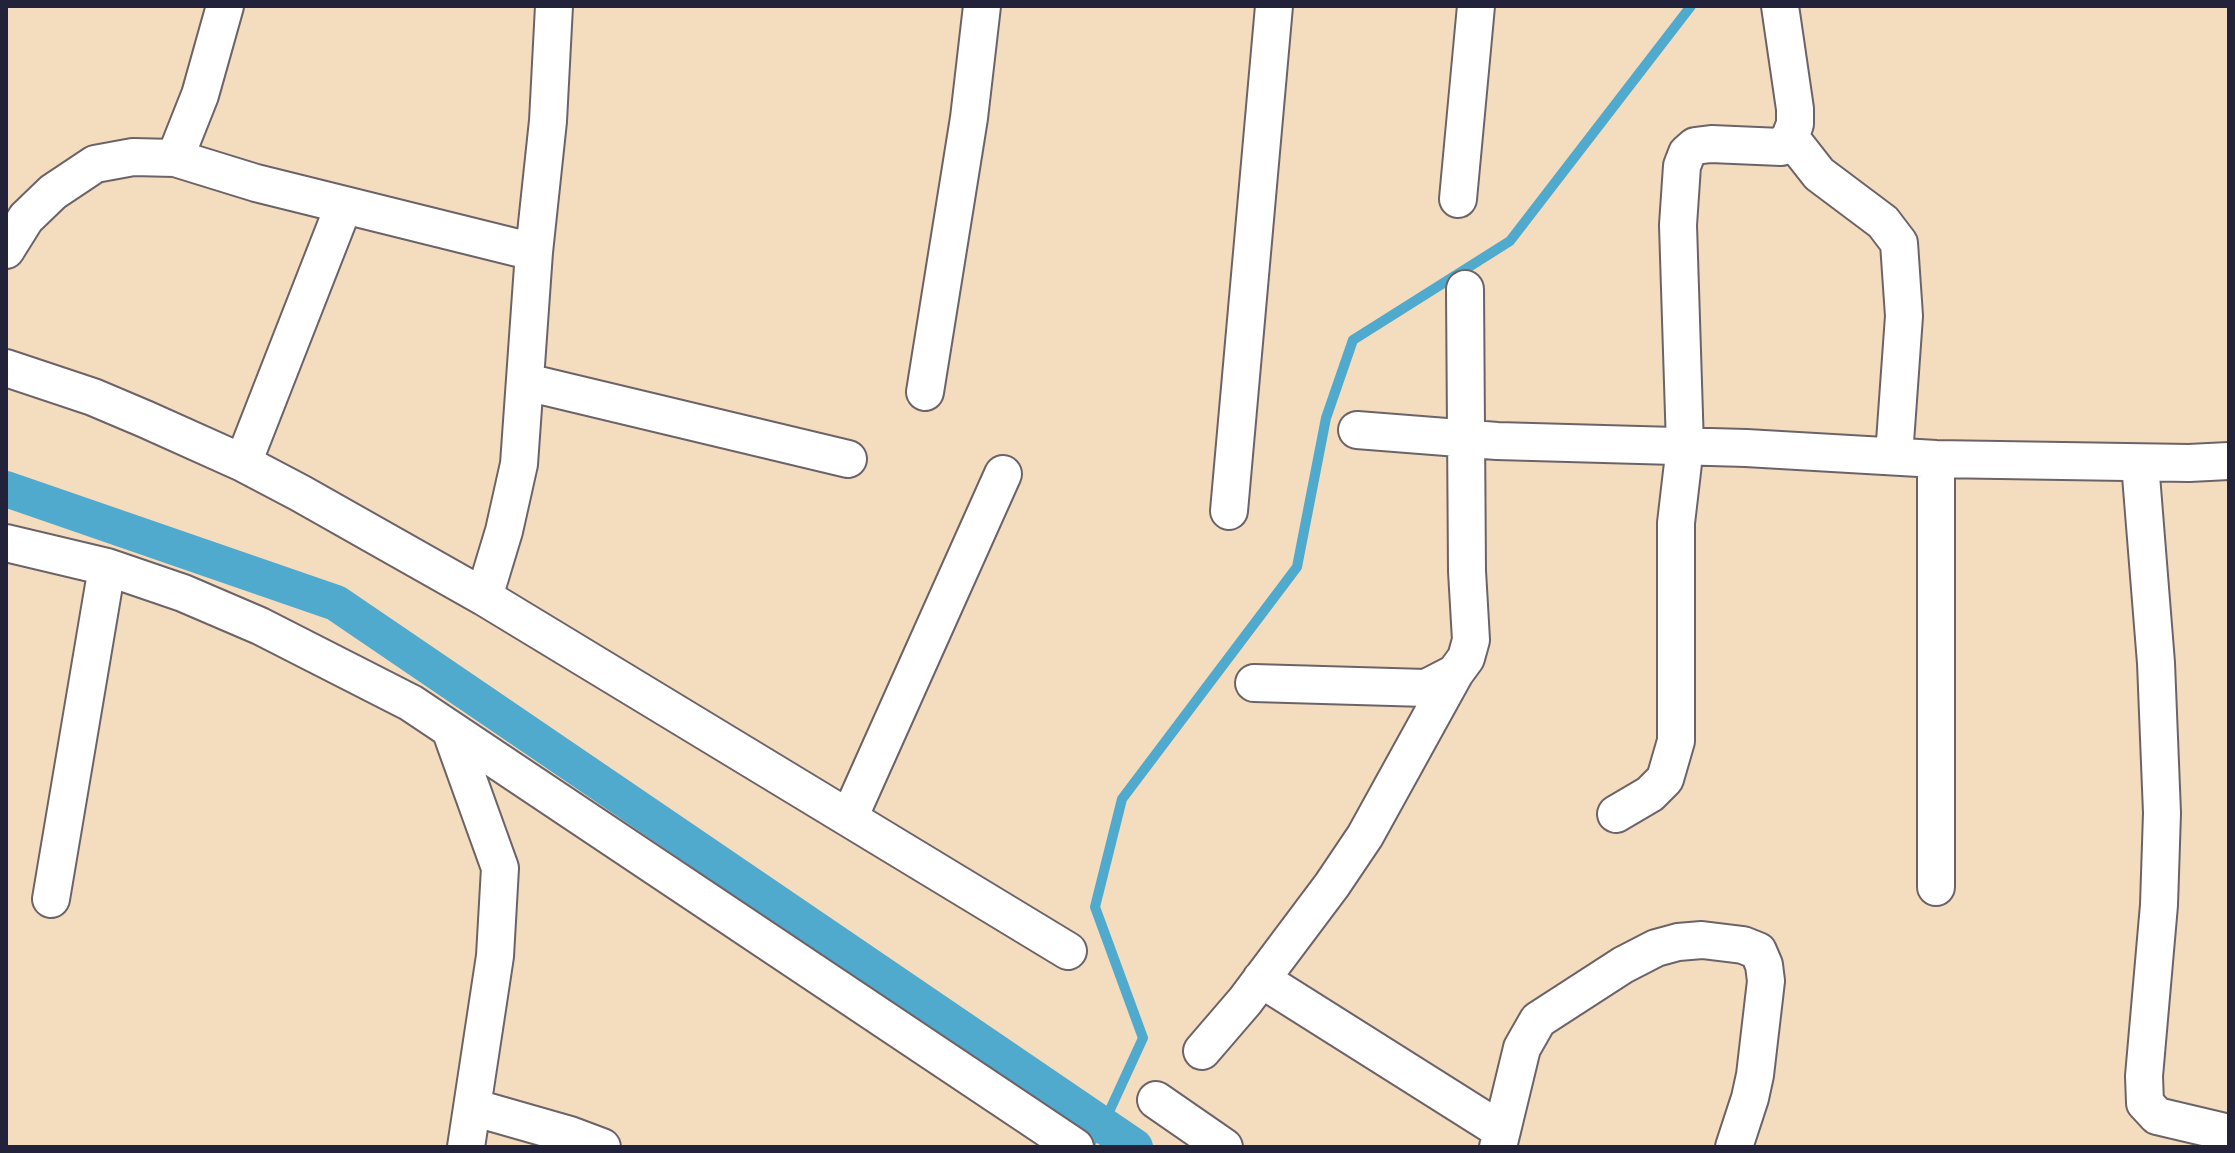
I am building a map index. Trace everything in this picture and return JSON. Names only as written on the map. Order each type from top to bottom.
[{"type":"street","points":[[175,158],[200,95],[225,6]]},
{"type":"street","points":[[484,597],[514,490],[548,121],[554,6]]},
{"type":"street","points":[[925,392],[969,118],[982,6]]},
{"type":"street","points":[[1229,511],[1274,6]]},
{"type":"street","points":[[1458,199],[1476,6]]},
{"type":"street","points":[[1616,814],[1650,794],[1665,779],[1676,741],[1676,523],[1685,446],[1678,225],[1682,166],[1687,153],[1695,146],[1781,147],[1790,137],[1795,124],[1795,109],[1780,6]]},
{"type":"street","points":[[1790,137],[1819,174],[1883,222],[1899,243],[1904,316],[1894,456]]},
{"type":"street","points":[[6,250],[26,218],[53,192],[95,164],[133,157],[175,158],[256,183],[534,252]]},
{"type":"street","points":[[243,463],[344,205]]},
{"type":"street","points":[[1202,1051],[1300,930],[1365,836],[1466,658],[1471,640],[1465,438],[1465,289]]},
{"type":"street","points":[[6,368],[93,397],[243,463],[484,597],[1068,951]]},
{"type":"street","points":[[526,382],[848,459]]},
{"type":"street","points":[[1357,430],[1465,438],[1936,459],[2140,463],[2229,461]]},
{"type":"street","points":[[1936,459],[1936,887]]},
{"type":"street","points":[[2140,463],[2156,663],[2162,813],[2159,905],[2144,1076],[2145,1103],[2157,1116],[2229,1133]]},
{"type":"street","points":[[849,818],[1003,474]]},
{"type":"street","points":[[6,543],[107,567],[183,593],[260,626],[411,703],[1073,1146]]},
{"type":"street","points":[[51,899],[107,567]]},
{"type":"street","points":[[1254,683],[1426,688],[1455,673]]},
{"type":"street","points":[[450,729],[500,868],[495,956],[466,1147]]},
{"type":"street","points":[[1261,979],[1500,1139],[1522,1048],[1538,1020],[1623,965],[1656,948],[1678,942],[1723,940],[1758,951],[1766,981],[1750,1098],[1734,1147]]},
{"type":"street","points":[[1156,1100],[1224,1147]]},
{"type":"street","points":[[472,1107],[602,1147]]},
{"type":"waterway","points":[[1088,1147],[1103,1125],[1143,1038],[1095,907],[1122,799],[1297,567],[1326,418],[1353,340],[1510,241],[1691,6]]},
{"type":"waterway","points":[[6,489],[336,603],[1135,1147]]}]
